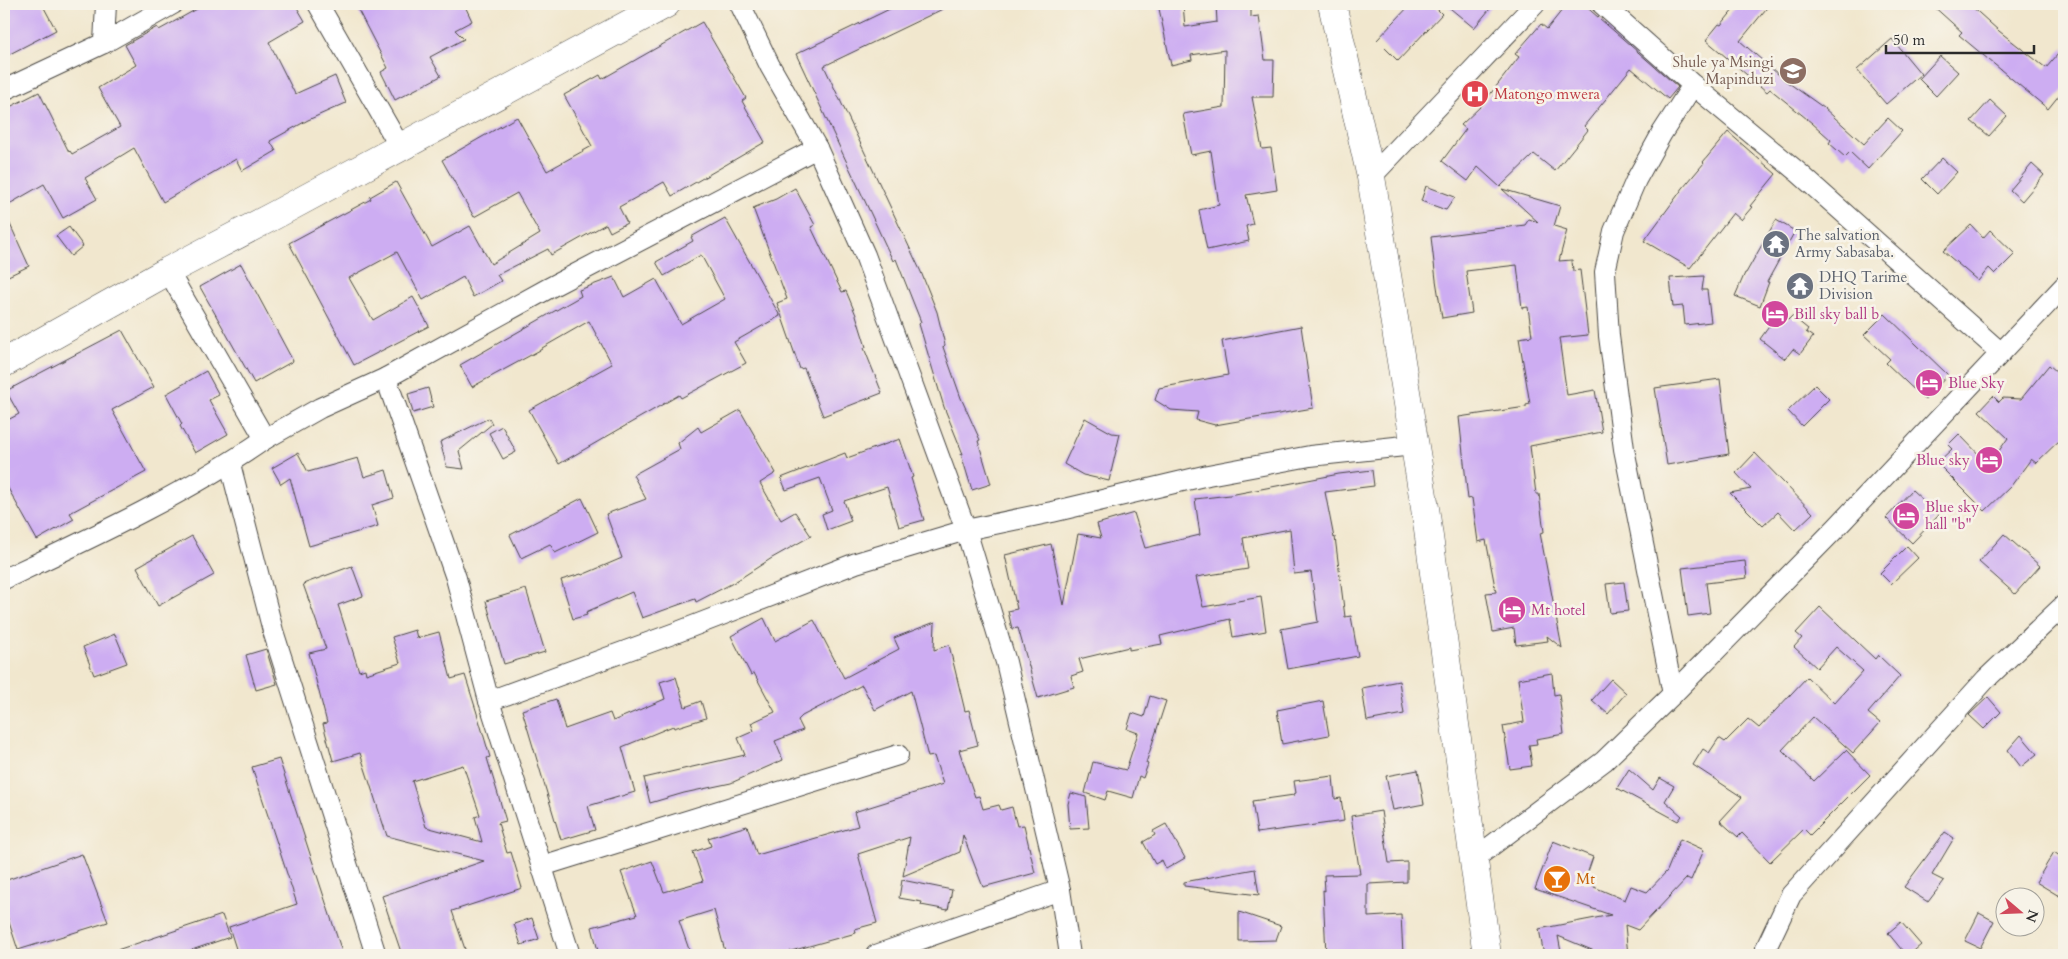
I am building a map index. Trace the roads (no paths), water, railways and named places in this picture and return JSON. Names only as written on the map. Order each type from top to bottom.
[{"type":"main road","points":[[4,363],[168,270],[666,4]]},
{"type":"main road","points":[[1332,4],[1371,177],[1414,445],[1487,955]]},
{"type":"street","points":[[104,43],[106,4]]},
{"type":"street","points":[[4,90],[104,43],[174,4]]},
{"type":"street","points":[[318,4],[400,147]]},
{"type":"street","points":[[740,4],[770,66],[817,148],[865,255],[966,530],[1006,662],[1060,890],[1070,955]]},
{"type":"street","points":[[1371,177],[1534,4]]},
{"type":"street","points":[[1602,4],[1693,85],[1799,172],[2001,353]]},
{"type":"street","points":[[1673,694],[1624,449],[1608,336],[1605,272],[1614,231],[1636,180],[1662,133],[1693,85]]},
{"type":"street","points":[[4,579],[134,515],[230,464],[266,439],[320,408],[386,378],[549,288],[817,148]]},
{"type":"street","points":[[168,270],[266,439]]},
{"type":"street","points":[[1474,859],[1604,761],[1673,694],[1836,528],[2064,286]]},
{"type":"street","points":[[386,378],[456,578],[488,701],[570,955]]},
{"type":"street","points":[[488,701],[675,633],[856,563],[966,530],[1052,512],[1208,475],[1310,456],[1414,445]]},
{"type":"street","points":[[230,464],[273,631],[376,955]]},
{"type":"street","points":[[1766,955],[1766,948],[1791,895],[1986,680],[2064,605]]},
{"type":"street","points":[[542,866],[898,755]]},
{"type":"street","points":[[876,955],[1060,890]]},
{"type":"place","name":"Shule ya Msingi Mapinduzi","points":[[1793,71]]},
{"type":"place","name":"Matongo mwera","points":[[1475,94]]},
{"type":"place","name":"The salvation Army Sabasaba.","points":[[1776,244]]},
{"type":"place","name":"DHQ Tarime Division","points":[[1800,286]]},
{"type":"place","name":"Bill sky ball b","points":[[1775,314]]},
{"type":"place","name":"Blue Sky","points":[[1929,383]]},
{"type":"place","name":"Blue sky","points":[[1989,460]]},
{"type":"place","name":"Blue sky hall \"b\"","points":[[1906,516]]},
{"type":"place","name":"Mt hotel","points":[[1512,610]]},
{"type":"place","name":"Mt","points":[[1557,879]]}]
